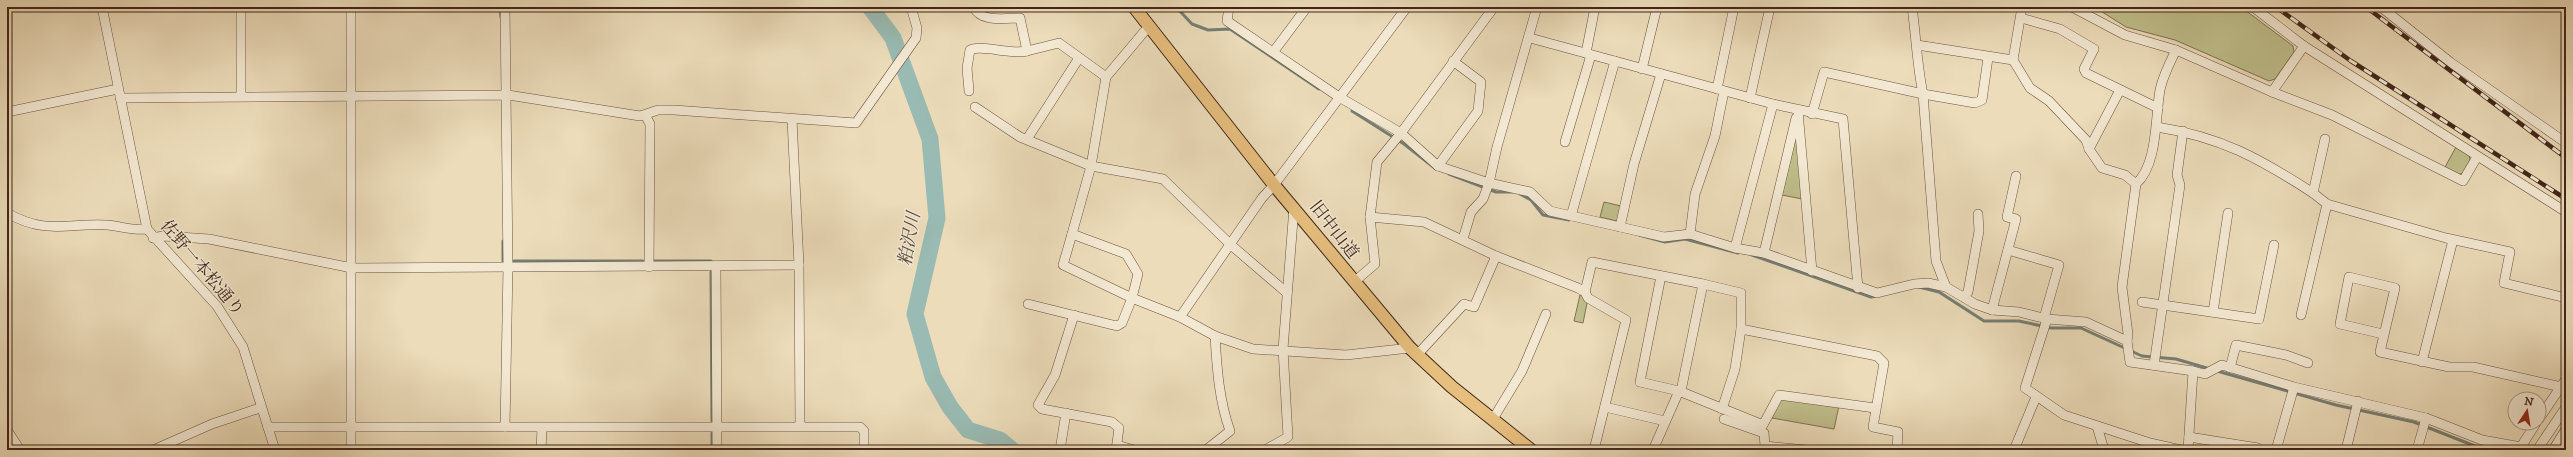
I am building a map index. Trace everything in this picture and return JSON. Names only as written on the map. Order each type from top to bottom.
[{"type":"main road","name":"旧中山道","points":[[1134,7],[1274,185],[1294,207],[1354,282],[1414,351],[1452,387],[1531,450]]},
{"type":"street","name":"佐野一本松通り","points":[[102,7],[147,229],[153,238],[217,306],[243,347],[260,408],[275,450]]},
{"type":"street","points":[[241,7],[241,96]]},
{"type":"street","points":[[351,7],[351,450]]},
{"type":"street","points":[[505,426],[508,267],[508,95],[506,7]]},
{"type":"street","points":[[7,112],[119,93],[241,96],[508,95],[633,115],[645,115],[658,110],[674,110],[856,123],[900,57],[916,38],[917,28],[911,7]]},
{"type":"street","points":[[974,7],[976,12],[983,16],[1020,18],[1027,51]]},
{"type":"street","points":[[1229,7],[1227,20],[1339,97],[1401,133],[1438,166],[1489,183],[1530,192],[1550,211],[1664,237],[1690,234],[1735,248],[1764,253],[1858,288],[1877,293],[1914,284],[1946,287],[1992,310],[2020,312],[2046,319],[2086,322],[2128,344]]},
{"type":"street","points":[[1274,51],[1307,7]]},
{"type":"street","points":[[1180,317],[1262,198],[1274,185],[1407,7]]},
{"type":"street","points":[[1354,282],[1375,264],[1370,217],[1377,162],[1401,133],[1494,7]]},
{"type":"street","points":[[1463,239],[1471,212],[1483,199],[1489,183],[1497,147],[1530,38],[1537,7]]},
{"type":"street","points":[[1565,142],[1588,54],[1595,7]]},
{"type":"street","points":[[1642,69],[1657,7]]},
{"type":"street","points":[[1690,234],[1695,194],[1716,136],[1720,90],[1734,7]]},
{"type":"street","points":[[1750,98],[1770,7]]},
{"type":"street","points":[[1912,7],[1917,45],[1918,70],[1922,94],[1936,261],[1946,287]]},
{"type":"street","points":[[2022,7],[2014,60],[2030,88],[2054,106],[2086,140],[2089,149],[2102,168],[2125,175],[2136,184]]},
{"type":"street","points":[[2072,7],[2125,35],[2176,50],[2272,92],[2363,129],[2463,181],[2478,157]]},
{"type":"street","points":[[2254,7],[2304,46],[2566,212]]},
{"type":"street","points":[[2381,7],[2450,62],[2566,143]]},
{"type":"street","points":[[2021,18],[2060,29],[2094,49],[2084,70],[2086,73],[2158,108]]},
{"type":"street","points":[[1149,26],[1106,77],[1091,166],[1063,265],[1132,298],[1180,317],[1215,336],[1253,349],[1283,349],[1346,356],[1414,351],[1464,304],[1474,307],[1496,256]]},
{"type":"street","points":[[1530,38],[1798,111],[1843,119],[1858,288]]},
{"type":"street","points":[[969,91],[967,68],[970,50],[977,47],[1008,53],[1027,51],[1059,43],[1106,77]]},
{"type":"street","points":[[1917,45],[1988,58],[2014,60]]},
{"type":"street","points":[[2272,92],[2304,46]]},
{"type":"street","points":[[2176,50],[2161,88],[2156,127],[2145,176],[2136,184],[2122,287],[2130,362],[2205,374],[2222,365],[2294,387],[2426,418],[2482,440],[2524,448],[2532,431]]},
{"type":"street","points":[[1026,139],[1079,58]]},
{"type":"street","points":[[1812,114],[1824,72],[1922,94],[1975,103],[1982,100],[1988,58]]},
{"type":"street","points":[[1438,166],[1478,111],[1481,82],[1453,61]]},
{"type":"street","points":[[1571,216],[1615,61]]},
{"type":"street","points":[[1620,227],[1634,164],[1661,74]]},
{"type":"street","points":[[2089,149],[2120,90]]},
{"type":"street","points":[[1735,248],[1773,104]]},
{"type":"street","points":[[975,107],[1026,139],[1091,166],[1163,179],[1231,245],[1287,293]]},
{"type":"street","points":[[1764,253],[1798,111]]},
{"type":"street","points":[[1798,111],[1812,271]]},
{"type":"street","points":[[645,115],[650,124],[648,267]]},
{"type":"street","points":[[792,119],[799,265],[800,426]]},
{"type":"street","points":[[2156,127],[2205,136],[2246,152],[2313,193],[2327,204],[2453,240],[2510,252],[2504,283],[2566,298]]},
{"type":"street","points":[[2154,365],[2180,185],[2176,175],[2183,131]]},
{"type":"street","points":[[2313,193],[2325,139]]},
{"type":"street","points":[[1992,310],[2016,219],[2007,217],[2016,176]]},
{"type":"street","points":[[2301,315],[2327,204]]},
{"type":"street","points":[[1265,450],[1288,437],[1283,349],[1294,207]]},
{"type":"street","points":[[7,213],[25,223],[45,227],[96,225],[147,229]]},
{"type":"street","points":[[2213,312],[2228,213]]},
{"type":"street","points":[[1964,297],[1968,292],[1979,231],[1978,214]]},
{"type":"street","points":[[1370,217],[1424,222],[1463,239],[1496,256],[1585,292]]},
{"type":"street","points":[[1028,304],[1117,326],[1122,323],[1132,298],[1138,274],[1126,254],[1072,234]]},
{"type":"street","points":[[153,238],[163,236],[209,239],[352,268],[799,265]]},
{"type":"street","points":[[2422,362],[2453,240]]},
{"type":"street","points":[[2142,302],[2259,319],[2274,246]]},
{"type":"street","points":[[2008,250],[2058,265],[2046,319],[2025,388],[2064,415],[2150,443],[2181,450]]},
{"type":"street","points":[[1594,450],[1626,320],[1588,298],[1585,292],[1592,262],[1741,293],[1741,329],[1735,369],[1722,409]]},
{"type":"street","points":[[716,266],[717,450]]},
{"type":"street","points":[[1661,276],[1640,382],[1680,391],[1763,425],[1779,395],[1875,408]]},
{"type":"street","points":[[2383,334],[2340,324],[2349,277],[2395,288],[2380,352],[2449,368],[2473,367],[2561,387]]},
{"type":"street","points":[[1653,450],[1680,391],[1703,284]]},
{"type":"street","points":[[1493,420],[1522,371],[1546,314]]},
{"type":"street","points":[[1074,316],[1055,375],[1038,405],[1042,409],[1112,422],[1119,428],[1117,447],[1134,450]]},
{"type":"street","points":[[1741,329],[1877,356],[1884,363],[1875,408],[1873,427],[1898,432],[1897,450]]},
{"type":"street","points":[[1206,450],[1230,431],[1222,408],[1215,336]]},
{"type":"street","points":[[2230,368],[2236,345],[2286,355],[2308,363]]},
{"type":"street","points":[[2188,450],[2193,371]]},
{"type":"street","points":[[2547,407],[2566,379]]},
{"type":"street","points":[[2276,450],[2294,387]]},
{"type":"street","points":[[2014,450],[2036,397]]},
{"type":"street","points":[[2346,450],[2358,401]]},
{"type":"street","points":[[1605,407],[1665,421]]},
{"type":"street","points":[[2537,450],[2566,407]]},
{"type":"street","points":[[153,450],[212,424],[260,408]]},
{"type":"street","points":[[1060,450],[1066,413]]},
{"type":"street","points":[[2417,450],[2426,418]]},
{"type":"street","points":[[1724,419],[1764,433],[1764,448],[1806,450]]},
{"type":"street","points":[[2097,426],[2104,450]]},
{"type":"street","points":[[268,427],[860,427],[864,432],[864,450]]},
{"type":"street","points":[[542,428],[542,450]]},
{"type":"street","points":[[2553,450],[2566,429]]},
{"type":"street","points":[[7,430],[20,450]]},
{"type":"street","points":[[2189,437],[2258,448]]},
{"type":"shaded area","points":[[2101,7],[2241,7],[2293,46],[2294,52],[2275,79],[2269,81],[2175,40],[2126,27],[2099,10]]},
{"type":"shaded area","points":[[1797,129],[1802,199],[1782,195]]},
{"type":"shaded area","points":[[2456,147],[2469,155],[2470,160],[2463,173],[2457,175],[2445,167]]},
{"type":"shaded area","points":[[1604,202],[1621,206],[1617,221],[1600,217]]},
{"type":"shaded area","points":[[1580,295],[1584,296],[1587,303],[1583,323],[1574,321]]},
{"type":"shaded area","points":[[1784,399],[1839,406],[1834,429],[1772,418],[1780,400]]},
{"type":"waterway","points":[[500,7],[501,17]]},
{"type":"waterway","name":"粕沢川","points":[[870,7],[893,38],[930,139],[937,218],[915,314],[933,377],[950,407],[968,430],[1000,440],[1012,450]]},
{"type":"waterway","points":[[1176,7],[1192,24],[1208,30],[1230,29],[1319,89]]},
{"type":"waterway","points":[[1352,111],[1404,144],[1436,169]]},
{"type":"waterway","points":[[1449,174],[1496,192],[1512,192]]},
{"type":"waterway","points":[[1520,194],[1531,200],[1543,215],[1569,220]]},
{"type":"waterway","points":[[1639,235],[1665,242],[1685,239],[1738,253]]},
{"type":"waterway","points":[[503,241],[503,261]]},
{"type":"waterway","points":[[1752,255],[1871,297],[1877,296]]},
{"type":"waterway","points":[[514,261],[643,261]]},
{"type":"waterway","points":[[654,261],[711,261]]},
{"type":"waterway","points":[[711,272],[712,421]]},
{"type":"waterway","points":[[1919,287],[1939,292],[1984,321],[2019,321],[2051,328],[2081,328],[2142,356],[2176,359],[2210,369]]},
{"type":"waterway","points":[[2217,371],[2336,405],[2414,422],[2485,450]]},
{"type":"waterway","points":[[712,433],[712,450]]},
{"type":"railway","points":[[2276,7],[2351,61],[2566,199]]},
{"type":"railway","points":[[2366,7],[2566,158]]}]
